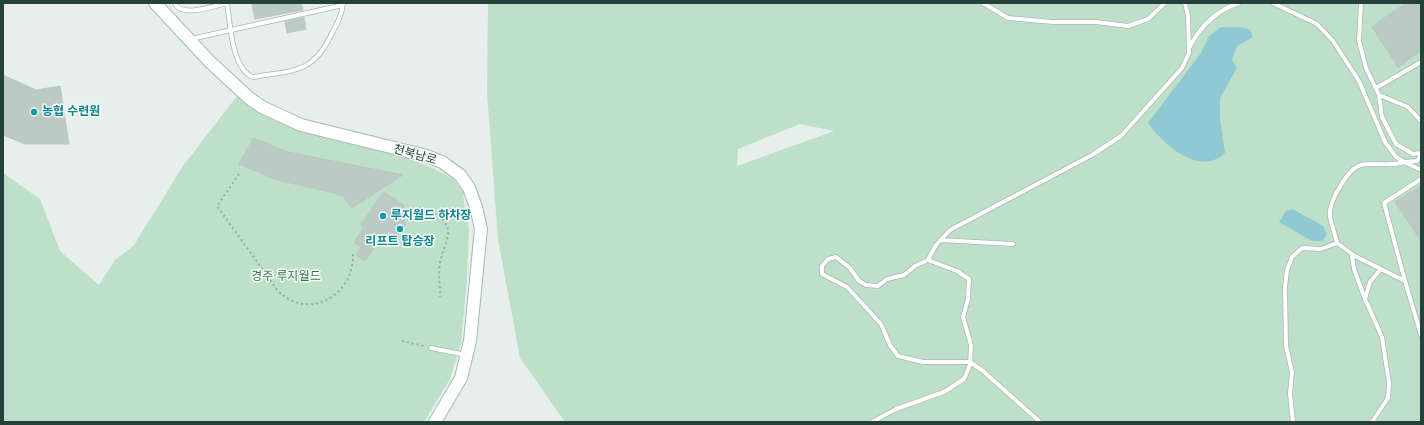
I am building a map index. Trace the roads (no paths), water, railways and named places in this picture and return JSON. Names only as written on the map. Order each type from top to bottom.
[{"type":"main road","name":"천북남로","points":[[155,3],[249,98],[267,110],[301,125],[427,156],[442,162],[460,175],[469,188],[476,207],[481,229],[470,341],[461,378],[435,422]]},
{"type":"lane","points":[[175,3],[178,8],[185,11],[227,3],[232,31],[237,62],[247,75],[253,77],[301,68],[309,65],[319,56],[327,45],[339,19],[343,4],[232,31],[189,39]]},
{"type":"lane","points":[[983,3],[1008,18],[1052,22],[1096,22],[1128,26],[1148,19],[1165,3]]},
{"type":"lane","points":[[1040,422],[983,371],[970,362],[923,362],[898,356],[890,345],[881,324],[847,287],[822,274],[822,266],[828,259],[836,257],[850,268],[858,281],[866,286],[878,286],[887,279],[904,275],[915,266],[928,260],[940,240],[950,230],[1092,155],[1121,136],[1182,68],[1189,53],[1188,16],[1185,3]]},
{"type":"lane","points":[[1189,49],[1198,32],[1214,16],[1239,3]]},
{"type":"lane","points":[[1273,3],[1317,24],[1333,41],[1359,81],[1385,142],[1396,157],[1421,170]]},
{"type":"lane","points":[[1361,3],[1359,41],[1366,68],[1379,95],[1382,118],[1396,144],[1413,154],[1421,154],[1417,161],[1404,162],[1394,165],[1370,164],[1358,166],[1344,180],[1331,204],[1330,216],[1335,228],[1337,243],[1352,255],[1404,281]]},
{"type":"lane","points":[[1376,88],[1421,62]]},
{"type":"lane","points":[[1379,95],[1408,107],[1421,121]]},
{"type":"lane","points":[[1421,179],[1384,203],[1404,281],[1421,335]]},
{"type":"lane","points":[[940,240],[1013,244]]},
{"type":"lane","points":[[1293,422],[1290,394],[1292,372],[1286,346],[1284,314],[1287,270],[1292,257],[1302,248],[1321,249],[1337,243]]},
{"type":"lane","points":[[1352,255],[1354,269],[1365,299],[1382,337],[1389,383],[1388,398],[1372,422]]},
{"type":"lane","points":[[872,422],[896,409],[944,392],[964,379],[970,362],[971,345],[963,317],[968,299],[969,279],[956,271],[928,260]]},
{"type":"lane","points":[[1365,299],[1370,282],[1380,270]]},
{"type":"lane","points":[[431,348],[466,356]]},
{"type":"water","points":[[1221,27],[1241,27],[1250,30],[1253,37],[1237,46],[1232,60],[1237,68],[1220,98],[1220,119],[1225,153],[1215,160],[1205,162],[1194,160],[1183,155],[1163,140],[1148,123],[1201,53],[1209,36]]},
{"type":"water","points":[[1293,209],[1323,226],[1327,234],[1323,241],[1312,241],[1279,222],[1286,211]]},
{"type":"place","name":"농협 수련원","points":[[34,112]]},
{"type":"place","name":"루지월드 하차장","points":[[383,216]]},
{"type":"place","name":"리프트 탑승장","points":[[400,229]]},
{"type":"park label","name":"경주 루지월드","points":[[286,277]]}]
